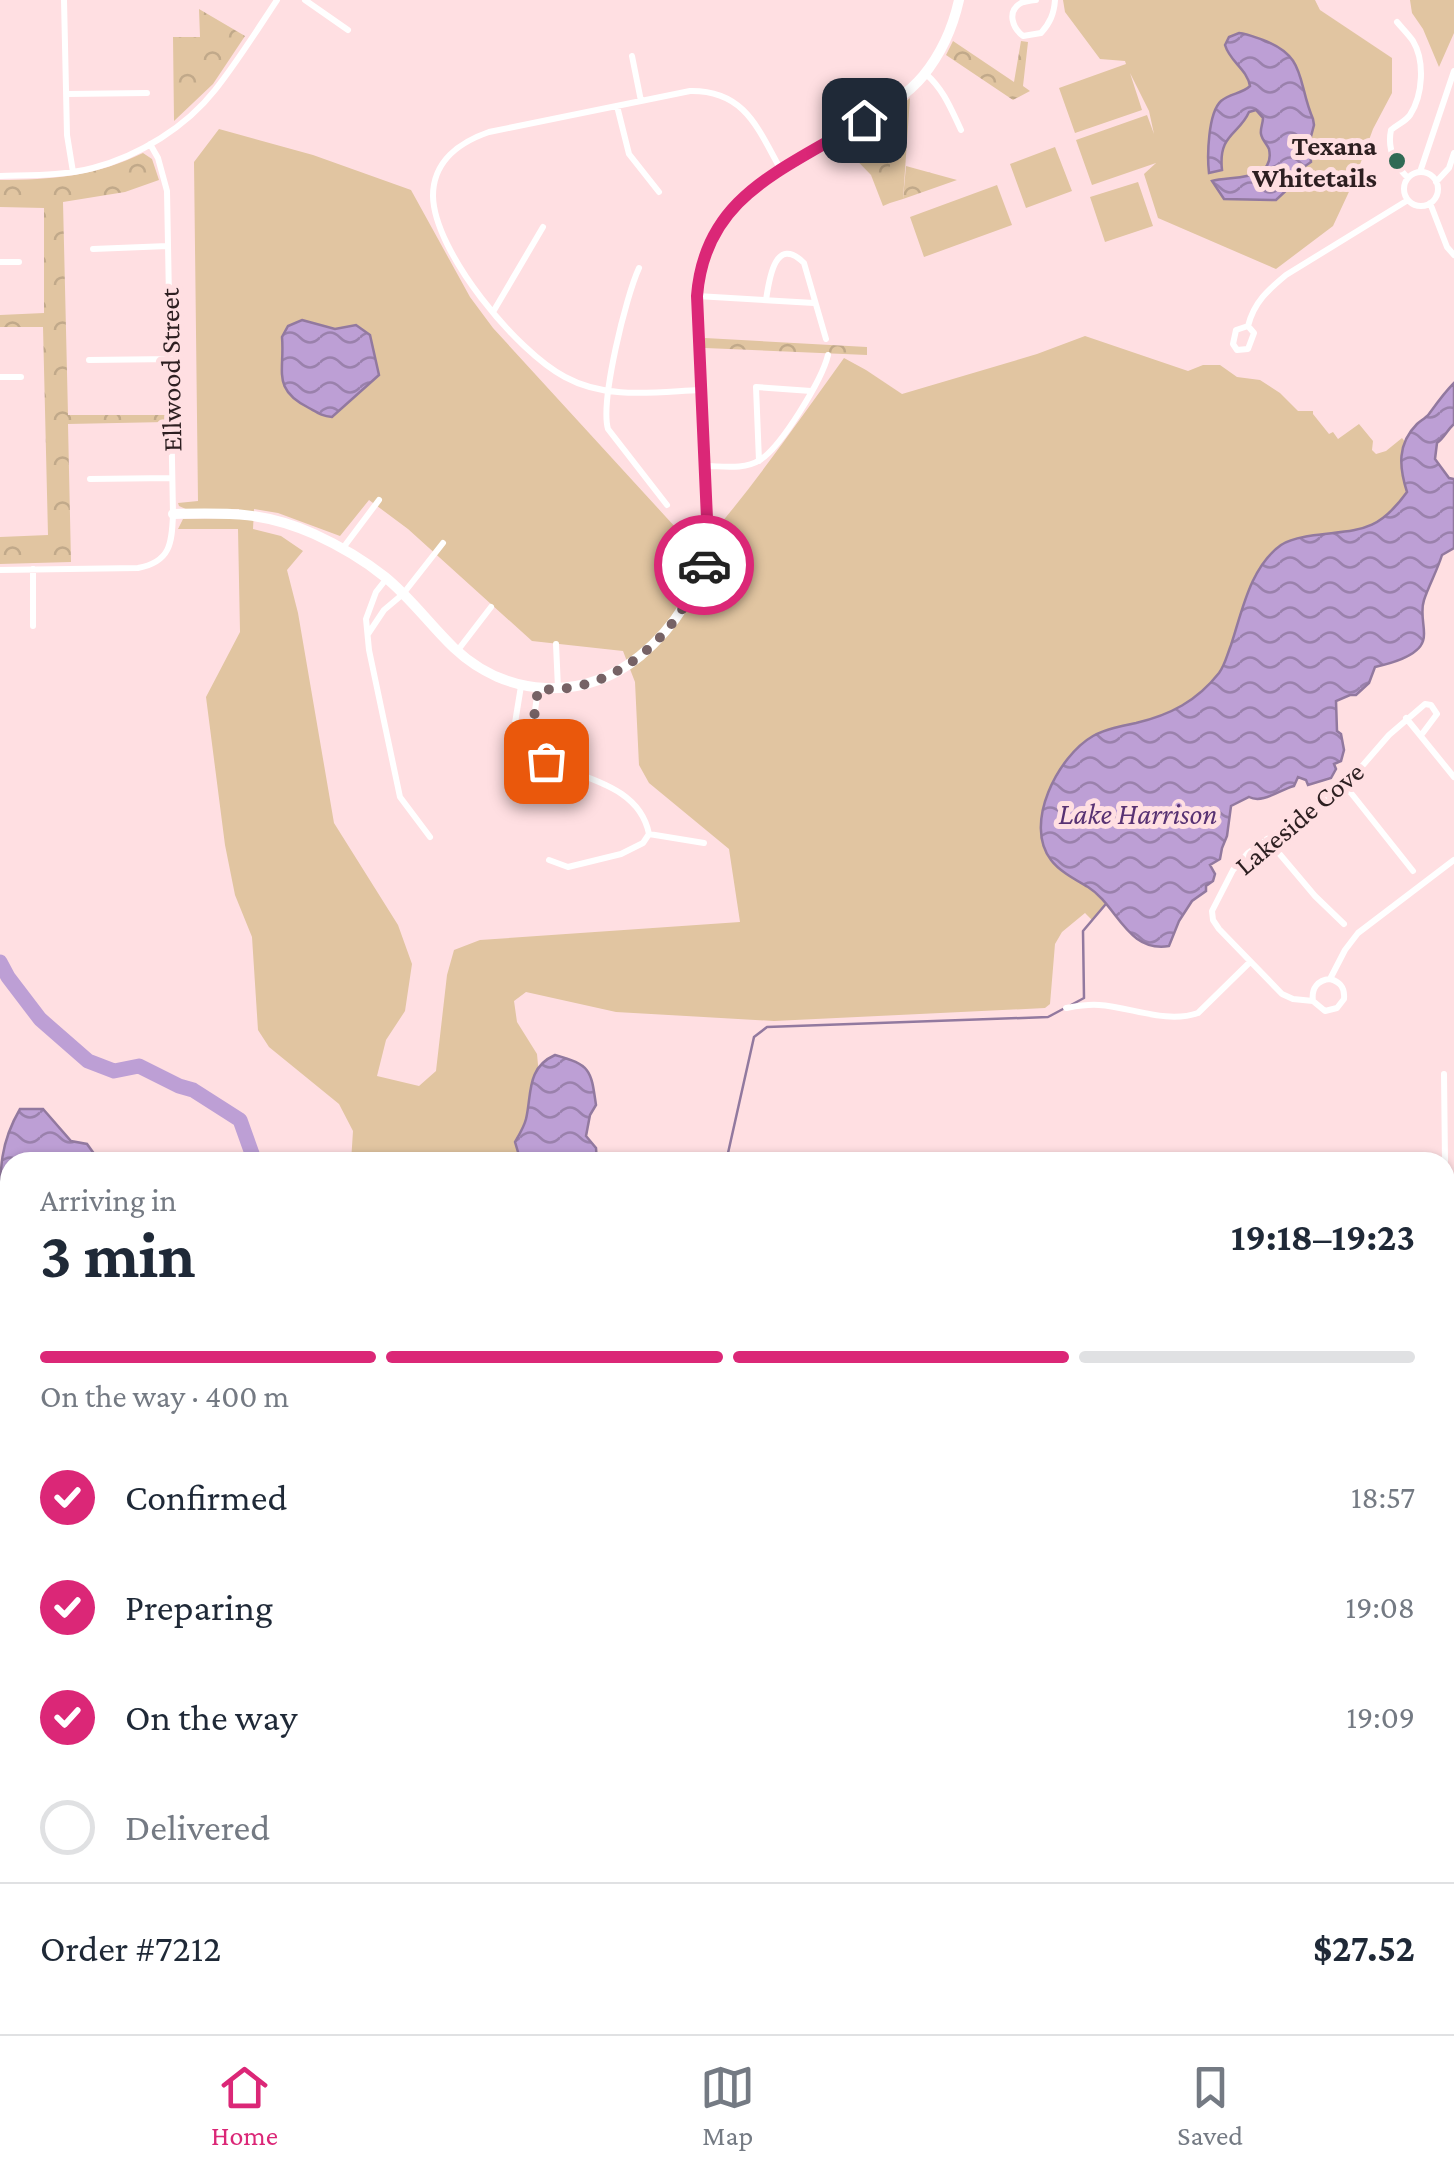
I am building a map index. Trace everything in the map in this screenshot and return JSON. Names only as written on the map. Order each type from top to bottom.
[{"type":"street","points":[[64,0],[68,135],[73,172]]},
{"type":"street","points":[[0,176],[73,172],[106,164],[150,144],[182,122],[214,92],[277,0]]},
{"type":"street","points":[[305,0],[348,30]]},
{"type":"street","points":[[173,514],[260,515],[316,535],[387,578],[457,651],[521,686],[558,690],[618,672],[647,650],[691,594],[704,565],[708,541],[697,296],[702,260],[716,229],[736,203],[781,170],[908,91],[925,74],[948,33],[958,0]]},
{"type":"street","points":[[1036,0],[1014,10],[1015,29],[1023,36],[1041,33],[1054,11],[1055,0]]},
{"type":"street","points":[[1397,22],[1413,42],[1420,60],[1416,100],[1409,118],[1390,130],[1388,143],[1399,169],[1408,178]]},
{"type":"street","points":[[632,56],[641,102]]},
{"type":"street","points":[[1420,172],[1436,182],[1438,192],[1430,204],[1421,206],[1408,200],[1404,188],[1408,178],[1420,172],[1454,72]]},
{"type":"street","points":[[925,74],[942,91],[961,130]]},
{"type":"street","points":[[700,390],[607,392],[563,376],[523,344],[480,298],[458,264],[435,210],[435,181],[444,162],[460,144],[489,132],[690,91],[714,92],[743,108],[781,170]]},
{"type":"street","points":[[67,94],[147,93]]},
{"type":"street","points":[[617,106],[629,154],[659,192]]},
{"type":"street","points":[[944,119],[954,116]]},
{"type":"street","name":"Ellwood Street","points":[[33,569],[151,565],[163,557],[172,537],[167,191],[150,144]]},
{"type":"street","points":[[1436,182],[1449,168],[1454,153]]},
{"type":"street","points":[[1248,326],[1258,300],[1286,274],[1408,200]]},
{"type":"street","points":[[1430,204],[1447,248],[1454,255]]},
{"type":"street","points":[[493,312],[543,227]]},
{"type":"street","points":[[92,249],[168,246]]},
{"type":"street","points":[[766,300],[772,267],[778,257],[796,255],[804,263],[826,339]]},
{"type":"street","points":[[0,262],[19,262]]},
{"type":"street","points":[[638,268],[607,392],[605,420],[667,505]]},
{"type":"street","points":[[697,296],[814,302]]},
{"type":"street","points":[[705,466],[748,465],[777,446],[820,377],[828,355]]},
{"type":"street","points":[[90,360],[172,360]]},
{"type":"street","points":[[0,377],[21,376]]},
{"type":"street","points":[[759,461],[756,387],[811,391]]},
{"type":"street","points":[[90,478],[172,478]]},
{"type":"street","points":[[342,550],[379,500]]},
{"type":"street","points":[[367,634],[443,543]]},
{"type":"street","points":[[0,570],[33,569],[33,626]]},
{"type":"street","points":[[387,578],[371,603],[367,634],[395,782],[407,810],[430,838]]},
{"type":"street","points":[[457,651],[491,607]]},
{"type":"street","points":[[556,644],[558,690]]},
{"type":"street","points":[[521,686],[515,723],[518,744],[546,761],[622,792],[647,821],[649,834],[643,843],[622,854],[568,866],[549,860]]},
{"type":"street","points":[[533,752],[538,689]]},
{"type":"street","points":[[1422,734],[1437,714],[1431,704],[1406,718],[1454,776]]},
{"type":"street","name":"Lakeside Cove","points":[[1313,1000],[1293,1000],[1282,994],[1219,929],[1212,910],[1233,870],[1248,853],[1344,787],[1406,718]]},
{"type":"street","points":[[1344,787],[1412,870]]},
{"type":"street","points":[[649,834],[704,843]]},
{"type":"street","points":[[1267,839],[1344,924]]},
{"type":"street","points":[[1330,979],[1340,983],[1344,999],[1337,1008],[1324,1011],[1313,1000],[1314,988],[1330,979],[1358,933],[1454,860]]},
{"type":"street","points":[[1066,1008],[1086,1004],[1187,1016],[1198,1013],[1250,962]]},
{"type":"street","points":[[1444,1074],[1445,1152]]},
{"type":"green space","points":[[1063,0],[1315,0],[1320,10],[1392,58],[1392,93],[1333,226],[1276,269],[1158,218],[1144,174],[1156,163],[1092,185],[1076,140],[1147,115],[1154,134],[1149,111],[1130,73],[1142,110],[1075,133],[1059,88],[1126,64],[1100,59],[1065,12]]},
{"type":"green space","points":[[1410,0],[1454,0],[1454,33],[1439,67],[1412,13]]},
{"type":"green space","points":[[199,9],[245,36],[213,84],[174,121],[173,37],[200,37]]},
{"type":"green space","points":[[953,41],[1014,82],[1021,41],[1028,42],[1023,86],[1030,91],[1013,100],[946,55]]},
{"type":"green space","points":[[910,98],[903,199],[890,203],[890,114]]},
{"type":"green space","points":[[890,114],[890,203],[883,206],[871,175],[842,145]]},
{"type":"green space","points":[[219,129],[313,155],[411,190],[470,297],[493,328],[699,549],[756,479],[844,358],[902,394],[1085,336],[1188,371],[1203,365],[1220,365],[1237,377],[1260,380],[1298,411],[1313,411],[1329,434],[1333,432],[1338,439],[1359,424],[1373,441],[1376,454],[1402,438],[1422,464],[1426,477],[1214,775],[1092,920],[1085,913],[1062,932],[1055,944],[1050,1004],[1045,1008],[774,1021],[616,1012],[526,992],[514,1001],[517,1022],[537,1054],[546,1152],[352,1152],[353,1131],[339,1104],[269,1047],[258,1030],[252,937],[235,895],[225,845],[206,697],[240,632],[238,529],[178,529],[183,519],[238,518],[239,509],[188,510],[178,503],[198,501],[194,162]],"holes":[[[369,500],[408,529],[532,641],[623,651],[635,682],[639,765],[649,783],[729,849],[740,922],[480,940],[454,950],[447,975],[436,1071],[419,1086],[377,1076],[386,1040],[405,1011],[412,964],[398,925],[334,823],[287,570],[303,551],[281,536],[253,529],[254,509],[278,513],[340,536]]]},
{"type":"green space","points":[[1055,147],[1072,191],[1026,208],[1010,164]]},
{"type":"green space","points":[[143,153],[152,159],[159,180],[125,192],[63,202],[68,415],[166,415],[166,422],[68,424],[71,562],[0,564],[0,537],[48,535],[43,327],[0,327],[0,315],[44,313],[44,208],[0,207],[0,180],[73,175]]},
{"type":"green space","points":[[906,166],[957,180],[903,199]]},
{"type":"green space","points":[[1138,182],[1153,226],[1105,242],[1090,197]]},
{"type":"green space","points":[[997,185],[1012,225],[924,257],[910,217]]},
{"type":"green space","points":[[705,338],[867,347],[867,355],[705,348]]},
{"type":"water","points":[[1239,33],[1277,46],[1294,62],[1313,119],[1311,162],[1298,171],[1291,186],[1276,200],[1224,199],[1212,181],[1250,176],[1266,168],[1269,149],[1261,134],[1263,118],[1256,110],[1249,112],[1226,142],[1222,170],[1209,173],[1213,115],[1221,101],[1250,86],[1225,45],[1229,37]]},
{"type":"water","points":[[302,320],[335,329],[356,325],[370,335],[379,375],[332,417],[297,401],[282,378],[282,337],[288,326]]},
{"type":"water","name":"Lake Harrison","points":[[1454,383],[1454,424],[1437,443],[1435,459],[1454,479],[1454,548],[1442,555],[1424,600],[1424,637],[1420,647],[1402,659],[1375,667],[1369,683],[1356,695],[1336,701],[1337,731],[1344,750],[1341,761],[1334,764],[1336,769],[1331,778],[1308,785],[1298,777],[1294,786],[1265,798],[1249,797],[1231,806],[1220,859],[1210,865],[1215,874],[1213,881],[1192,901],[1169,946],[1143,942],[1098,895],[1054,864],[1043,845],[1043,810],[1057,775],[1093,736],[1171,711],[1211,683],[1224,663],[1254,578],[1281,545],[1298,538],[1365,527],[1386,516],[1407,492],[1401,465],[1410,432]]},
{"type":"water","points":[[555,1055],[576,1062],[590,1076],[596,1105],[586,1136],[596,1152],[518,1152],[515,1142],[526,1119],[532,1082],[546,1060]]},
{"type":"water","points":[[20,1109],[43,1109],[71,1141],[87,1144],[93,1152],[3,1152]]},
{"type":"waterway","points":[[1071,1005],[1084,998],[1083,931],[1105,905]]},
{"type":"waterway","points":[[0,962],[40,1019],[88,1061],[114,1071],[139,1066],[193,1090],[240,1120],[251,1152]]},
{"type":"waterway","points":[[728,1152],[754,1037],[767,1027],[1048,1017],[1063,1009]]},
{"type":"way so far","points":[[546,761],[533,752],[538,689],[588,684],[630,664],[680,611],[704,565]]},
{"type":"place","name":"Texana Whitetails","points":[[1397,161]]},
{"type":"route","points":[[704,565],[708,541],[697,296],[702,260],[716,229],[736,203],[762,182],[864,120]]}]
